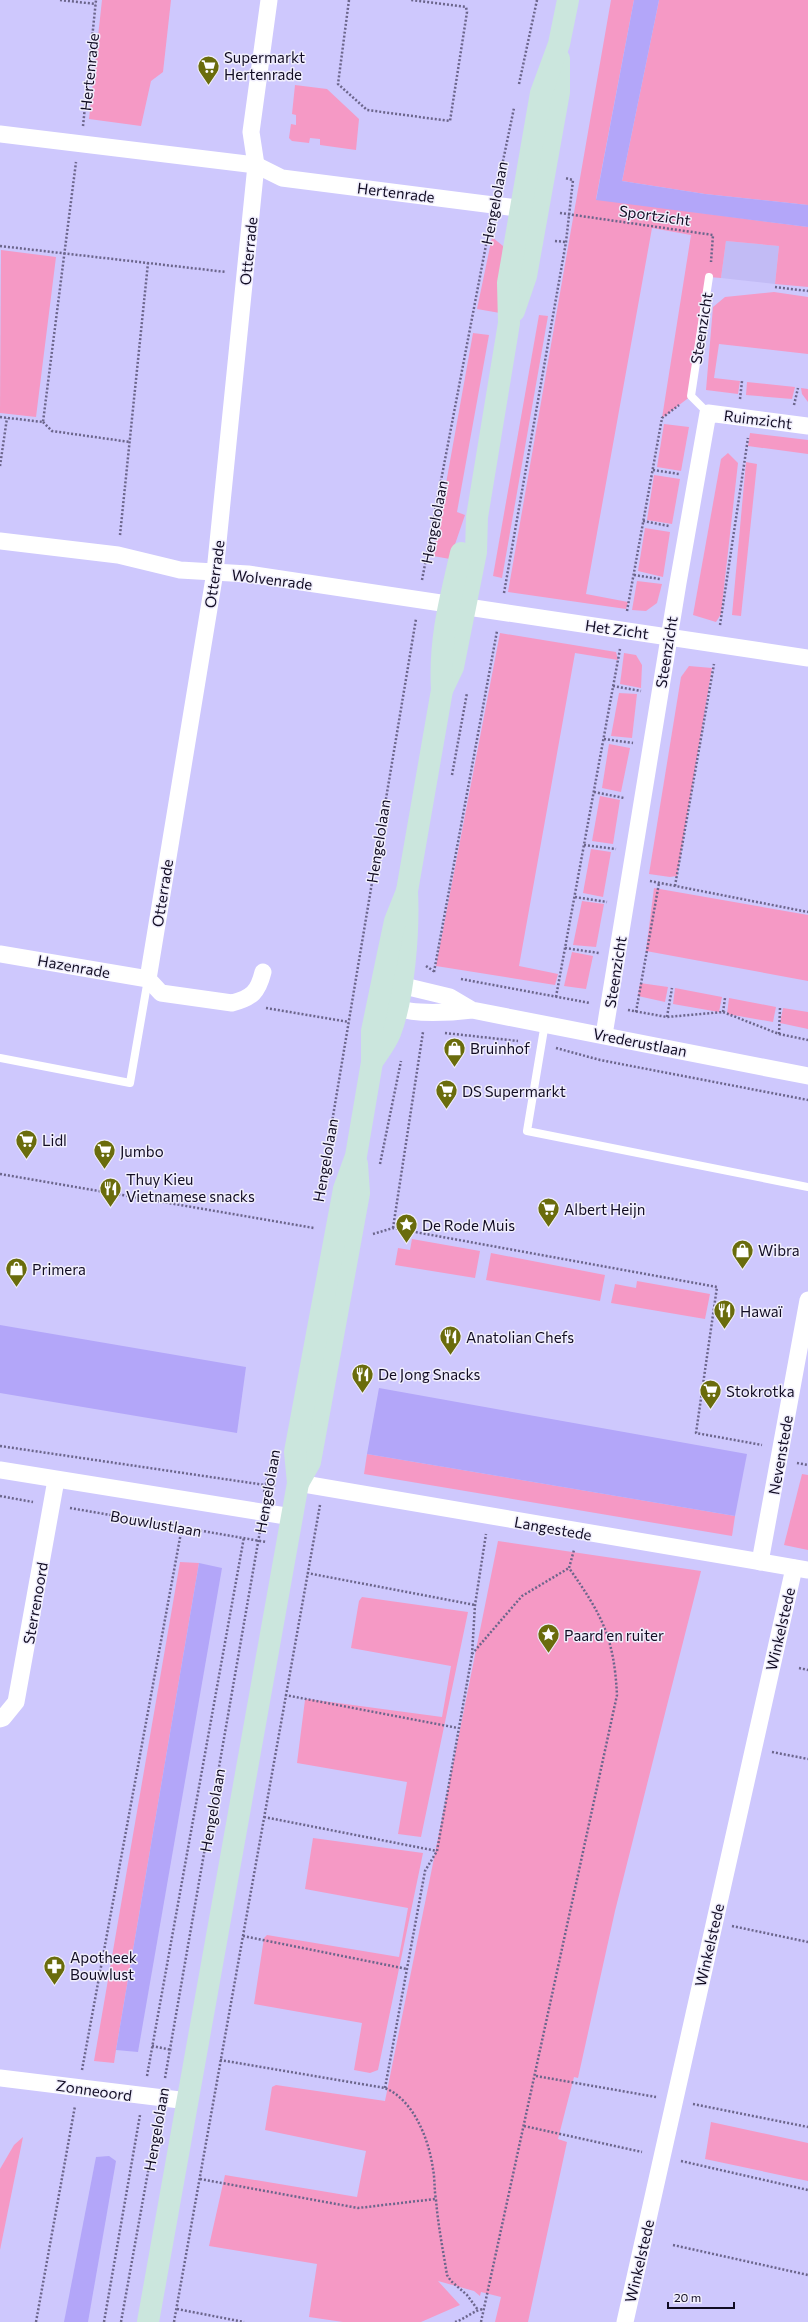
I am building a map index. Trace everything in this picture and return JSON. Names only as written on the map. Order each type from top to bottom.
[{"type":"street","points":[[256,165],[251,132],[269,0]]},
{"type":"street","name":"Hengelolaan","points":[[148,2322],[298,1483],[295,1452],[344,1189],[356,1156],[372,1062],[372,1031],[390,988],[409,922],[407,891],[442,690],[440,662],[444,630],[458,606],[462,551],[477,517],[509,323],[522,292],[538,211],[536,170],[559,92],[559,44],[568,0]]},
{"type":"street","name":"Hertenrade","points":[[0,134],[256,165],[282,178],[538,211]]},
{"type":"street","name":"Otterrade","points":[[148,979],[216,572],[256,165]]},
{"type":"street","name":"Ruimzicht","points":[[708,413],[808,426]]},
{"type":"street","name":"Steenzicht","points":[[604,1035],[678,582],[708,413]]},
{"type":"street","name":"Wolvenrade","points":[[0,541],[118,555],[180,570],[248,574],[458,606]]},
{"type":"street","name":"Het Zicht","points":[[458,606],[669,636],[808,658]]},
{"type":"street","name":"Hazenrade","points":[[0,954],[148,979]]},
{"type":"street","points":[[148,979],[161,993],[232,1003],[243,1000],[252,994],[259,987],[263,972]]},
{"type":"street","name":"Hengelolaan","points":[[372,1062],[390,1034],[396,1008],[390,988]]},
{"type":"street","name":"Vrederustlaan","points":[[390,988],[425,990],[450,996],[472,1010]]},
{"type":"street","name":"Vrederustlaan","points":[[396,1008],[447,1014],[472,1010],[546,1023],[808,1076]]},
{"type":"street","name":"Nevenstede","points":[[760,1562],[808,1300]]},
{"type":"street","name":"Bouwlustlaan","points":[[0,1470],[292,1517]]},
{"type":"street","name":"Sterrenoord","points":[[0,1719],[3,1718],[16,1702],[56,1480]]},
{"type":"street","name":"Langestede","points":[[298,1483],[801,1569]]},
{"type":"street","name":"Winkelstede","points":[[625,2322],[754,1748],[801,1569]]},
{"type":"street","name":"Zonneoord","points":[[0,2078],[188,2101]]},
{"type":"lane","name":"Steenzicht","points":[[691,396],[709,277]]},
{"type":"lane","points":[[691,396],[708,413]]},
{"type":"lane","points":[[0,1058],[130,1083],[148,979]]},
{"type":"lane","points":[[546,1023],[527,1131],[808,1186]]},
{"type":"path","points":[[60,0],[96,2]]},
{"type":"path","points":[[349,0],[338,84],[367,110],[450,121],[466,7],[411,0]]},
{"type":"path","points":[[517,92],[537,0]]},
{"type":"path","name":"Hertenrade","points":[[80,144],[96,2]]},
{"type":"path","name":"Hengelolaan","points":[[320,1190],[419,600],[494,205],[516,100]]},
{"type":"path","points":[[43,422],[80,144]]},
{"type":"path","points":[[434,972],[500,612],[569,214],[573,180],[503,161]]},
{"type":"path","name":"Sportzicht","points":[[538,211],[569,214],[713,235],[709,277]]},
{"type":"path","points":[[0,246],[245,275]]},
{"type":"path","points":[[118,555],[148,263]]},
{"type":"path","points":[[775,287],[808,291]]},
{"type":"path","points":[[556,997],[662,418],[691,396]]},
{"type":"path","points":[[0,417],[43,422],[52,431],[130,442]]},
{"type":"path","points":[[0,466],[7,418]]},
{"type":"path","points":[[653,470],[697,477]]},
{"type":"path","points":[[643,521],[687,529]]},
{"type":"path","points":[[634,574],[678,582]]},
{"type":"path","points":[[613,686],[660,694]]},
{"type":"path","points":[[451,781],[468,687]]},
{"type":"path","points":[[604,739],[652,746]]},
{"type":"path","points":[[594,792],[643,801]]},
{"type":"path","points":[[584,845],[634,852]]},
{"type":"path","points":[[630,877],[808,912]]},
{"type":"path","points":[[636,1012],[659,883]]},
{"type":"path","points":[[574,897],[625,906]]},
{"type":"path","points":[[565,948],[617,955]]},
{"type":"path","points":[[424,965],[425,990]]},
{"type":"path","points":[[668,1017],[672,988]]},
{"type":"path","points":[[723,1012],[725,998]]},
{"type":"path","points":[[232,1003],[348,1022]]},
{"type":"path","points":[[779,1034],[780,1008]]},
{"type":"path","points":[[392,1228],[423,1031],[430,1032]]},
{"type":"path","points":[[438,1033],[542,1045],[600,1060],[808,1100]]},
{"type":"path","points":[[379,1168],[404,1054]]},
{"type":"path","points":[[0,1174],[314,1228]]},
{"type":"path","name":"Hengelolaan","points":[[312,1236],[315,1221]]},
{"type":"path","points":[[365,1236],[392,1228],[717,1287],[696,1433],[781,1449]]},
{"type":"path","points":[[0,1446],[265,1485]]},
{"type":"path","name":"Hengelolaan","points":[[121,2322],[171,2049],[263,1513],[265,1485],[274,1453]]},
{"type":"path","points":[[174,2322],[306,1573],[323,1488]]},
{"type":"path","name":"Bouwlustlaan","points":[[0,1496],[244,1537],[258,1541],[312,1547]]},
{"type":"path","points":[[385,2088],[425,1871],[437,1851],[472,1655],[475,1605],[489,1516]]},
{"type":"path","points":[[36,2322],[182,1527]]},
{"type":"path","points":[[472,1655],[522,1596],[569,1568],[579,1532]]},
{"type":"path","points":[[104,2322],[152,2046],[244,1537]]},
{"type":"path","points":[[481,2322],[617,1695],[614,1662],[605,1625],[569,1568]]},
{"type":"path","points":[[306,1573],[475,1605]]},
{"type":"path","points":[[799,1668],[808,1670]]},
{"type":"path","points":[[285,1695],[458,1728]]},
{"type":"path","points":[[754,1748],[808,1759]]},
{"type":"path","points":[[264,1818],[437,1851]]},
{"type":"path","points":[[714,1922],[808,1942]]},
{"type":"path","points":[[243,1936],[407,1969]]},
{"type":"path","points":[[152,2046],[171,2049],[196,2056],[385,2088],[395,2092],[415,2116],[427,2143],[433,2168],[447,2275],[450,2282],[467,2295],[478,2310]]},
{"type":"path","points":[[200,2179],[358,2208],[436,2199]]},
{"type":"path","points":[[674,2246],[808,2275]]},
{"type":"path","points":[[177,2309],[244,2322]]},
{"type":"path","points":[[455,2322],[467,2318],[478,2310],[484,2309]]},
{"type":"shaded area","points":[[102,0],[171,0],[163,72],[151,81],[141,126],[89,119]]},
{"type":"shaded area","points":[[611,0],[634,0],[596,199],[808,227],[808,287],[775,284],[779,246],[726,241],[721,278],[709,277],[691,396],[662,418],[691,235],[652,228],[586,594],[628,602],[626,609],[508,592]]},
{"type":"shaded area","points":[[634,0],[659,0],[622,181],[705,194],[808,205],[808,227],[596,200]]},
{"type":"shaded area","points":[[659,0],[808,0],[808,205],[705,194],[622,181]]},
{"type":"shaded area","points":[[295,85],[327,89],[359,119],[356,150],[320,145],[320,139],[310,138],[309,143],[292,141],[289,138],[291,124],[296,125],[296,115],[292,114]]},
{"type":"shaded area","points":[[492,237],[503,246],[500,313],[477,309]]},
{"type":"shaded area","points":[[726,241],[779,246],[775,284],[721,278]]},
{"type":"shaded area","points":[[1,250],[56,257],[36,417],[0,413]]},
{"type":"shaded area","points":[[774,292],[808,297],[808,354],[719,344],[714,378],[740,381],[738,394],[706,390],[713,307],[725,297]]},
{"type":"shaded area","points":[[539,315],[548,316],[502,578],[493,576]]},
{"type":"shaded area","points":[[473,333],[489,335],[457,512],[465,515],[450,559],[433,556]]},
{"type":"shaded area","points":[[747,382],[795,387],[792,399],[746,395]]},
{"type":"shaded area","points":[[801,388],[808,389],[808,402],[802,394]]},
{"type":"shaded area","points":[[664,424],[689,427],[681,471],[657,467]]},
{"type":"shaded area","points":[[750,433],[808,440],[808,454],[748,446]]},
{"type":"shaded area","points":[[728,453],[738,463],[721,614],[716,622],[693,615],[721,459]]},
{"type":"shaded area","points":[[746,462],[757,464],[741,616],[732,615]]},
{"type":"shaded area","points":[[654,475],[680,479],[672,524],[647,520]]},
{"type":"shaded area","points":[[645,528],[670,532],[663,577],[638,571]]},
{"type":"shaded area","points":[[637,581],[662,584],[657,603],[646,611],[632,610]]},
{"type":"shaded area","points":[[500,633],[616,652],[618,660],[575,653],[519,966],[558,974],[555,985],[436,966]]},
{"type":"shaded area","points":[[624,653],[636,655],[642,665],[641,688],[620,684]]},
{"type":"shaded area","points":[[689,666],[712,668],[677,876],[670,877],[649,874],[681,677]]},
{"type":"shaded area","points":[[619,693],[637,694],[632,738],[611,736]]},
{"type":"shaded area","points":[[609,744],[630,748],[621,792],[602,788]]},
{"type":"shaded area","points":[[600,796],[620,800],[613,844],[592,841]]},
{"type":"shaded area","points":[[591,849],[611,852],[603,897],[583,893]]},
{"type":"shaded area","points":[[654,888],[808,915],[808,981],[646,951]]},
{"type":"shaded area","points":[[582,901],[604,904],[596,947],[573,945]]},
{"type":"shaded area","points":[[572,952],[593,956],[586,989],[564,986]]},
{"type":"shaded area","points":[[640,983],[668,987],[665,1002],[638,996]]},
{"type":"shaded area","points":[[675,988],[722,997],[719,1012],[673,1004]]},
{"type":"shaded area","points":[[729,998],[776,1007],[773,1022],[727,1014]]},
{"type":"shaded area","points":[[783,1008],[808,1012],[808,1029],[780,1023]]},
{"type":"shaded area","points":[[412,1239],[480,1251],[475,1278],[395,1265],[398,1248],[410,1250]]},
{"type":"shaded area","points":[[491,1253],[605,1275],[600,1301],[486,1280]]},
{"type":"shaded area","points":[[637,1281],[710,1294],[705,1319],[611,1303],[615,1284],[636,1288]]},
{"type":"shaded area","points":[[0,1325],[246,1367],[237,1433],[0,1393]]},
{"type":"shaded area","points":[[379,1388],[747,1454],[735,1516],[367,1454]]},
{"type":"shaded area","points":[[367,1454],[735,1516],[732,1536],[364,1474]]},
{"type":"shaded area","points":[[802,1474],[808,1475],[808,1550],[784,1545]]},
{"type":"shaded area","points":[[498,1541],[701,1571],[615,1911],[578,2078],[574,2077],[558,2139],[567,2142],[528,2322],[495,2322],[501,2297],[481,2292],[480,2296],[474,2291],[438,2281],[460,2305],[421,2322],[343,2322],[309,2317],[317,2264],[209,2246],[225,2175],[357,2197],[366,2151],[265,2130],[272,2087],[276,2085],[385,2101]]},
{"type":"shaded area","points":[[180,1562],[199,1563],[114,2063],[94,2061]]},
{"type":"shaded area","points":[[199,1563],[222,1568],[138,2052],[116,2050]]},
{"type":"shaded area","points":[[362,1597],[468,1612],[421,1837],[398,1834],[407,1782],[297,1763],[305,1700],[308,1699],[442,1717],[451,1666],[351,1648],[359,1601]]},
{"type":"shaded area","points":[[313,1838],[423,1853],[378,2070],[370,2073],[354,2070],[362,2023],[254,2004],[264,1938],[267,1935],[399,1957],[408,1908],[305,1889]]},
{"type":"shaded area","points":[[711,2122],[808,2143],[808,2181],[705,2159]]},
{"type":"shaded area","points":[[23,2137],[0,2250],[0,2169],[14,2145]]},
{"type":"shaded area","points":[[109,2156],[116,2161],[88,2322],[64,2322],[96,2157]]},
{"type":"place","name":"Supermarkt Hertenrade","points":[[209,86]]},
{"type":"place","name":"Bruinhof","points":[[454,1068]]},
{"type":"place","name":"DS Supermarkt","points":[[446,1110]]},
{"type":"place","name":"Lidl","points":[[26,1160]]},
{"type":"place","name":"Jumbo","points":[[104,1170]]},
{"type":"place","name":"Thuy Kieu Vietnamese snacks","points":[[110,1208]]},
{"type":"place","name":"Albert Heijn","points":[[549,1228]]},
{"type":"place","name":"De Rode Muis","points":[[406,1244]]},
{"type":"place","name":"Wibra","points":[[743,1270]]},
{"type":"place","name":"Primera","points":[[17,1288]]},
{"type":"place","name":"Hawaï","points":[[725,1330]]},
{"type":"place","name":"Anatolian Chefs","points":[[450,1356]]},
{"type":"place","name":"De Jong Snacks","points":[[363,1394]]},
{"type":"place","name":"Stokrotka","points":[[710,1410]]},
{"type":"place","name":"Paard en ruiter","points":[[549,1654]]},
{"type":"place","name":"Apotheek Bouwlust","points":[[55,1986]]}]
